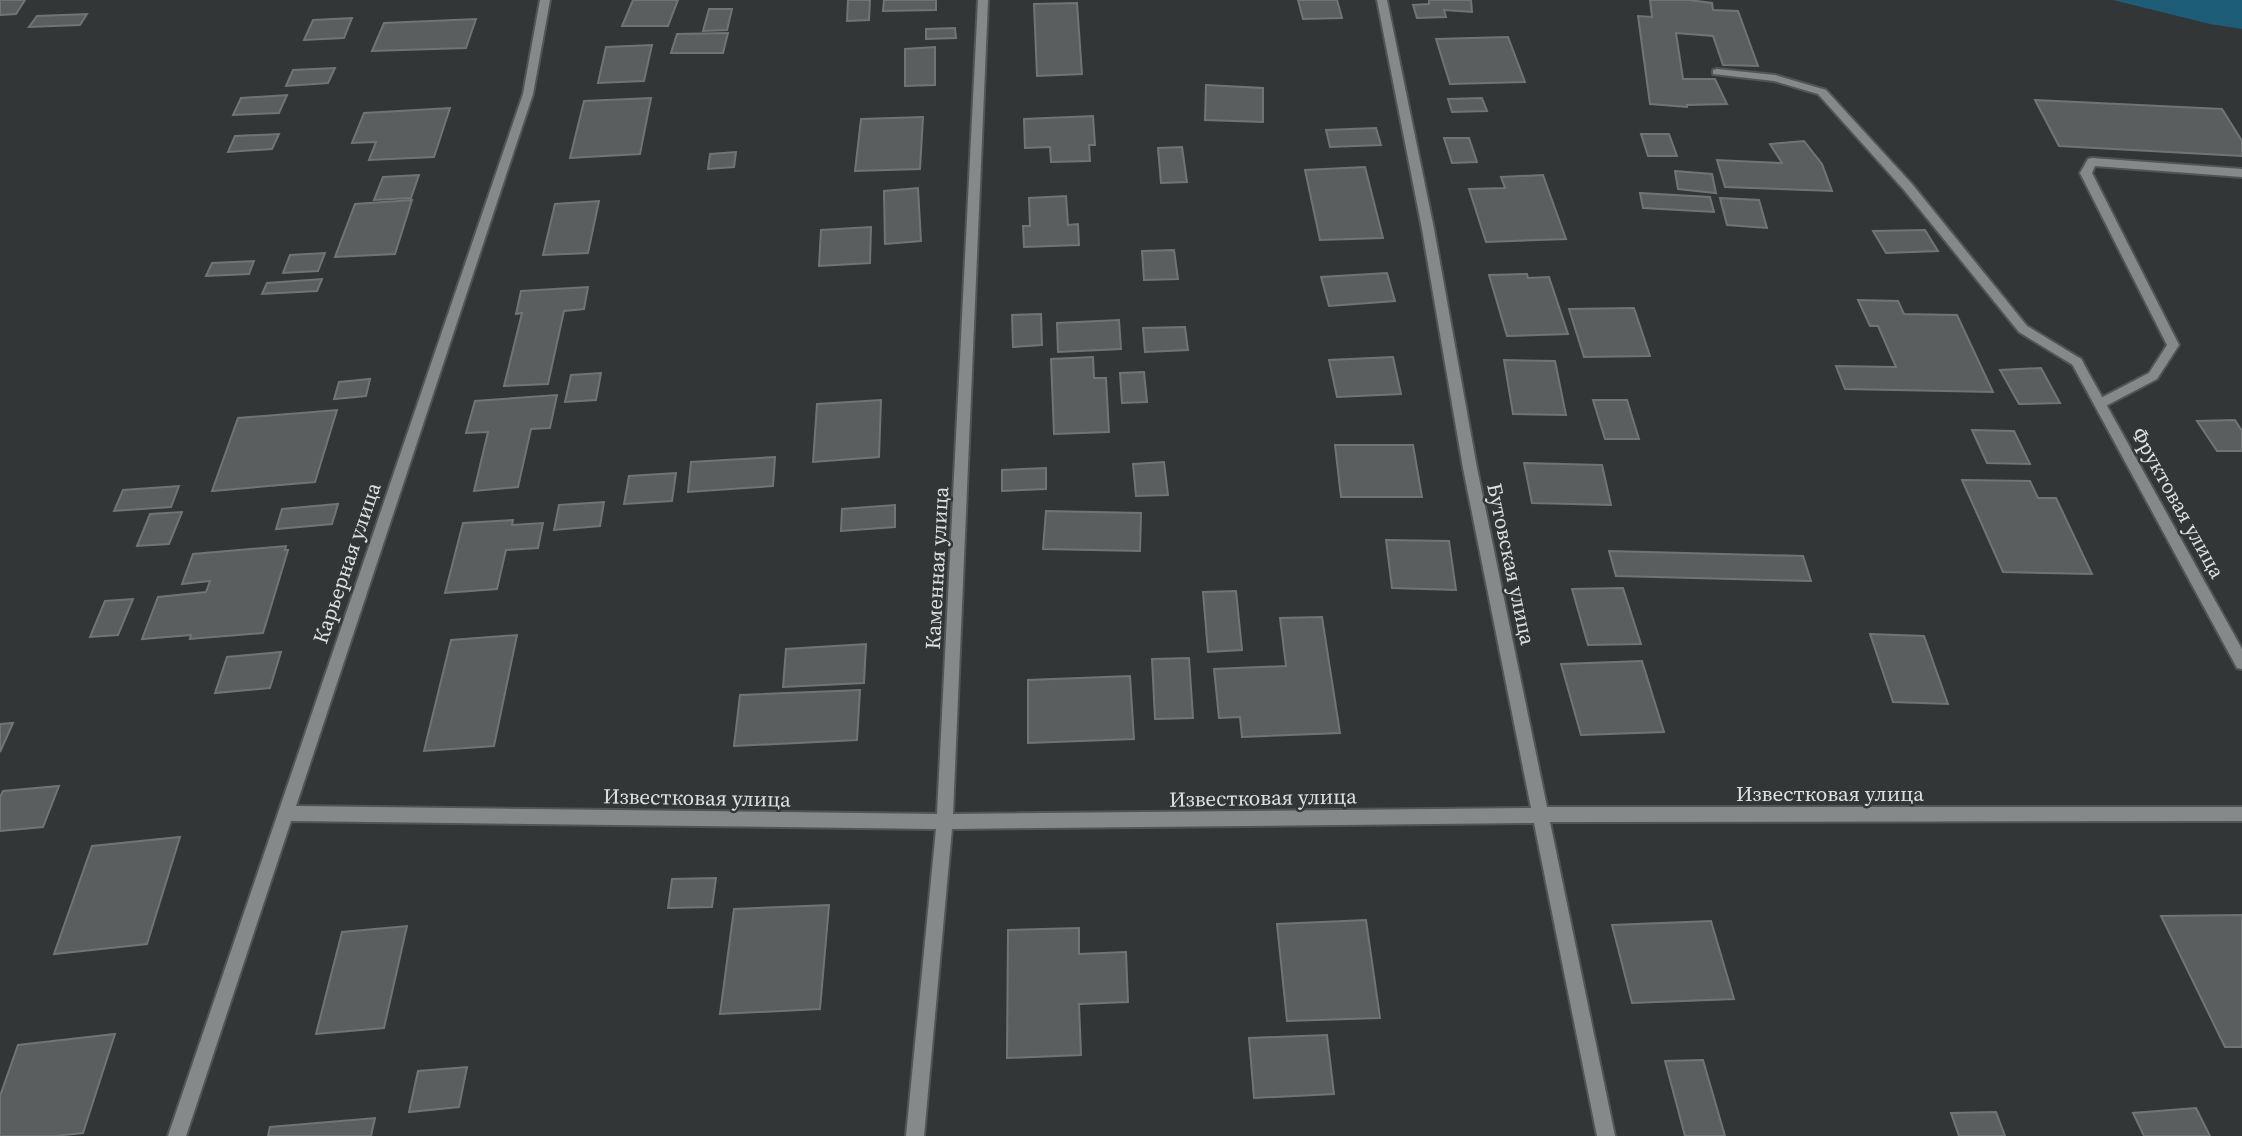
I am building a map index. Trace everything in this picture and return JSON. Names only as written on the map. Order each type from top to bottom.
[{"type":"street","name":"Карьерная улица","points":[[177,1136],[527,94],[545,0]]},
{"type":"street","name":"Каменная улица","points":[[915,1136],[945,822],[984,0]]},
{"type":"street","name":"Бутовская улица","points":[[1382,0],[1428,229],[1470,468],[1606,1136]]},
{"type":"street","name":"Фруктовая улица","points":[[1717,72],[1775,78],[1822,92],[1908,187],[2023,329],[2077,362],[2242,663]]},
{"type":"street","points":[[2100,404],[2153,376],[2173,345],[2086,173],[2092,162],[2242,173]]},
{"type":"street","name":"Известковая улица","points":[[285,813],[945,822],[1542,815],[2242,814]]},
{"type":"shaded area","points":[[2113,0],[2242,0],[2242,29],[2210,24]]},
{"type":"building","points":[[0,0],[25,0],[16,14],[0,15]]},
{"type":"building","points":[[633,0],[678,0],[668,26],[622,26]]},
{"type":"building","points":[[848,0],[870,0],[869,20],[847,21]]},
{"type":"building","points":[[884,0],[936,0],[936,10],[883,11]]},
{"type":"building","points":[[1298,0],[1337,0],[1342,18],[1303,19]]},
{"type":"building","points":[[1429,0],[1471,0],[1472,12],[1444,10],[1446,17],[1417,18],[1413,5],[1429,4]]},
{"type":"building","points":[[1650,0],[1689,0],[1712,3],[1713,10],[1738,11],[1758,66],[1723,65],[1713,36],[1676,33],[1683,79],[1715,79],[1727,104],[1687,107],[1650,104],[1638,16],[1652,17]]},
{"type":"building","points":[[1077,3],[1082,74],[1037,76],[1034,4]]},
{"type":"building","points":[[709,9],[732,9],[727,30],[703,31]]},
{"type":"building","points":[[87,14],[80,25],[29,27],[37,16]]},
{"type":"building","points":[[352,18],[344,38],[304,40],[313,20]]},
{"type":"building","points":[[476,19],[466,48],[372,51],[384,23]]},
{"type":"building","points":[[955,28],[956,38],[926,39],[926,29]]},
{"type":"building","points":[[728,33],[723,53],[671,53],[677,34]]},
{"type":"building","points":[[1508,37],[1525,82],[1450,84],[1436,39]]},
{"type":"building","points":[[652,45],[644,81],[598,83],[606,47]]},
{"type":"building","points":[[935,47],[935,85],[905,86],[905,49]]},
{"type":"building","points":[[335,68],[328,83],[286,86],[293,70]]},
{"type":"building","points":[[1206,85],[1263,88],[1263,122],[1205,120]]},
{"type":"building","points":[[287,95],[279,113],[233,115],[241,98]]},
{"type":"building","points":[[651,98],[640,154],[570,158],[584,101]]},
{"type":"building","points":[[1482,98],[1487,111],[1452,112],[1448,99]]},
{"type":"building","points":[[2035,100],[2222,109],[2242,141],[2242,156],[2059,146]]},
{"type":"building","points":[[450,108],[434,157],[369,160],[376,142],[352,143],[364,113]]},
{"type":"building","points":[[1093,116],[1095,145],[1089,145],[1090,161],[1051,162],[1050,147],[1025,148],[1024,119]]},
{"type":"building","points":[[923,117],[920,169],[855,171],[861,119]]},
{"type":"building","points":[[1376,128],[1381,145],[1330,147],[1326,130]]},
{"type":"building","points":[[279,134],[272,149],[228,152],[235,136]]},
{"type":"building","points":[[1641,134],[1669,134],[1677,156],[1648,156]]},
{"type":"building","points":[[1444,138],[1469,138],[1477,162],[1452,163]]},
{"type":"building","points":[[1804,141],[1822,164],[1832,191],[1725,187],[1717,160],[1782,163],[1770,144]]},
{"type":"building","points":[[1182,147],[1187,182],[1161,183],[1158,148]]},
{"type":"building","points":[[736,152],[734,167],[708,169],[710,154]]},
{"type":"building","points":[[1365,167],[1383,238],[1320,240],[1305,170]]},
{"type":"building","points":[[1675,171],[1712,174],[1716,193],[1678,189]]},
{"type":"building","points":[[419,175],[411,198],[374,200],[383,177]]},
{"type":"building","points":[[1543,175],[1566,239],[1486,242],[1469,189],[1505,188],[1501,177]]},
{"type":"building","points":[[918,188],[921,241],[885,244],[884,191]]},
{"type":"building","points":[[1640,193],[1710,197],[1714,212],[1643,208]]},
{"type":"building","points":[[1066,196],[1068,225],[1078,224],[1079,245],[1024,247],[1023,226],[1030,226],[1029,198]]},
{"type":"building","points":[[1720,198],[1759,200],[1767,228],[1727,225]]},
{"type":"building","points":[[412,200],[395,254],[335,257],[355,204]]},
{"type":"building","points":[[599,201],[588,253],[543,255],[555,204]]},
{"type":"building","points":[[871,227],[870,263],[819,266],[821,230]]},
{"type":"building","points":[[1925,230],[1938,251],[1886,253],[1873,231]]},
{"type":"building","points":[[1174,250],[1178,279],[1144,280],[1142,251]]},
{"type":"building","points":[[325,253],[318,271],[283,273],[290,255]]},
{"type":"building","points":[[254,261],[249,274],[206,276],[212,263]]},
{"type":"building","points":[[1387,273],[1395,301],[1329,306],[1321,277]]},
{"type":"building","points":[[1527,274],[1528,278],[1549,277],[1568,334],[1507,336],[1489,275]]},
{"type":"building","points":[[322,279],[317,291],[262,294],[267,283]]},
{"type":"building","points":[[588,287],[584,309],[564,311],[548,384],[504,386],[522,313],[516,314],[521,291]]},
{"type":"building","points":[[1858,300],[1898,301],[1904,314],[1957,315],[1993,392],[1845,389],[1836,366],[1896,367],[1878,326],[1870,326]]},
{"type":"building","points":[[1634,308],[1650,356],[1584,357],[1569,309]]},
{"type":"building","points":[[1041,314],[1042,345],[1013,347],[1012,315]]},
{"type":"building","points":[[1119,320],[1121,349],[1058,352],[1057,323]]},
{"type":"building","points":[[1185,327],[1188,350],[1145,352],[1143,328]]},
{"type":"building","points":[[1093,357],[1094,378],[1106,378],[1109,432],[1054,434],[1051,359]]},
{"type":"building","points":[[1393,357],[1401,394],[1337,397],[1329,360]]},
{"type":"building","points":[[1504,360],[1555,361],[1566,415],[1513,414]]},
{"type":"building","points":[[2041,368],[2060,403],[2019,404],[2000,370]]},
{"type":"building","points":[[1144,372],[1147,402],[1122,403],[1120,373]]},
{"type":"building","points":[[601,373],[596,400],[565,402],[571,375]]},
{"type":"building","points":[[370,379],[366,396],[334,399],[339,382]]},
{"type":"building","points":[[557,395],[550,428],[531,429],[518,487],[474,491],[488,432],[466,433],[475,401]]},
{"type":"building","points":[[881,400],[879,457],[813,462],[817,404]]},
{"type":"building","points":[[1593,400],[1627,400],[1639,439],[1605,439]]},
{"type":"building","points":[[337,410],[315,482],[212,491],[238,418]]},
{"type":"building","points":[[2235,420],[2242,431],[2242,451],[2217,451],[2197,421]]},
{"type":"building","points":[[1972,430],[2014,431],[2030,464],[1987,463]]},
{"type":"building","points":[[1335,445],[1413,445],[1422,497],[1341,497]]},
{"type":"building","points":[[775,457],[773,486],[688,492],[691,462]]},
{"type":"building","points":[[1164,462],[1168,495],[1136,496],[1133,464]]},
{"type":"building","points":[[1524,463],[1602,465],[1611,505],[1532,503]]},
{"type":"building","points":[[1046,468],[1046,489],[1002,491],[1002,470]]},
{"type":"building","points":[[676,473],[672,501],[624,504],[629,476]]},
{"type":"building","points":[[1962,480],[2030,481],[2038,498],[2056,498],[2092,574],[2003,572]]},
{"type":"building","points":[[179,486],[171,507],[114,511],[123,490]]},
{"type":"building","points":[[604,502],[600,526],[554,530],[559,505]]},
{"type":"building","points":[[338,504],[332,524],[276,529],[282,509]]},
{"type":"building","points":[[895,505],[895,527],[841,531],[842,509]]},
{"type":"building","points":[[1046,511],[1141,513],[1140,551],[1043,549]]},
{"type":"building","points":[[182,512],[169,544],[137,546],[150,514]]},
{"type":"building","points":[[513,520],[512,525],[543,523],[538,548],[506,550],[497,589],[445,593],[463,523]]},
{"type":"building","points":[[1386,540],[1449,541],[1456,590],[1392,588]]},
{"type":"building","points":[[286,546],[285,550],[288,550],[263,633],[190,639],[191,635],[142,639],[158,597],[206,592],[210,581],[182,584],[193,554]]},
{"type":"building","points":[[1609,551],[1803,556],[1811,581],[1616,576]]},
{"type":"building","points":[[1623,588],[1641,644],[1588,645],[1572,589]]},
{"type":"building","points":[[1236,591],[1242,650],[1208,652],[1203,592]]},
{"type":"building","points":[[133,599],[118,635],[90,637],[105,601]]},
{"type":"building","points":[[1322,617],[1340,733],[1242,737],[1240,717],[1219,718],[1214,669],[1286,666],[1280,618]]},
{"type":"building","points":[[1870,634],[1924,636],[1948,704],[1893,702]]},
{"type":"building","points":[[517,635],[494,746],[424,751],[451,640]]},
{"type":"building","points":[[866,644],[864,683],[783,687],[786,649]]},
{"type":"building","points":[[281,652],[270,688],[215,693],[227,657]]},
{"type":"building","points":[[1189,658],[1193,718],[1155,719],[1152,659]]},
{"type":"building","points":[[1642,661],[1664,732],[1581,735],[1561,664]]},
{"type":"building","points":[[1130,676],[1134,739],[1028,743],[1028,680]]},
{"type":"building","points":[[860,690],[857,740],[734,746],[740,695]]},
{"type":"building","points":[[13,723],[0,752],[0,724]]},
{"type":"building","points":[[59,786],[43,827],[0,831],[0,797],[3,791]]},
{"type":"building","points":[[180,837],[147,944],[54,954],[92,846]]},
{"type":"building","points":[[716,878],[712,907],[668,908],[672,879]]},
{"type":"building","points":[[829,905],[820,1009],[720,1014],[734,909]]},
{"type":"building","points":[[2242,915],[2242,1047],[2225,1047],[2161,916]]},
{"type":"building","points":[[1366,920],[1380,1018],[1287,1021],[1277,924]]},
{"type":"building","points":[[1711,921],[1734,999],[1632,1003],[1612,925]]},
{"type":"building","points":[[407,926],[384,1028],[316,1034],[342,932]]},
{"type":"building","points":[[1079,928],[1079,954],[1126,952],[1128,1002],[1079,1004],[1081,1055],[1007,1058],[1008,930]]},
{"type":"building","points":[[115,1034],[83,1133],[0,1136],[0,1096],[18,1045]]},
{"type":"building","points":[[1327,1035],[1334,1094],[1254,1098],[1249,1038]]},
{"type":"building","points":[[1703,1060],[1725,1136],[1685,1136],[1665,1061]]},
{"type":"building","points":[[467,1067],[459,1107],[409,1112],[418,1071]]},
{"type":"building","points":[[2196,1108],[2210,1136],[2144,1136],[2133,1113]]},
{"type":"building","points":[[1996,1112],[2005,1136],[1959,1136],[1951,1113]]},
{"type":"building","points":[[375,1118],[371,1136],[268,1136],[270,1127]]}]
